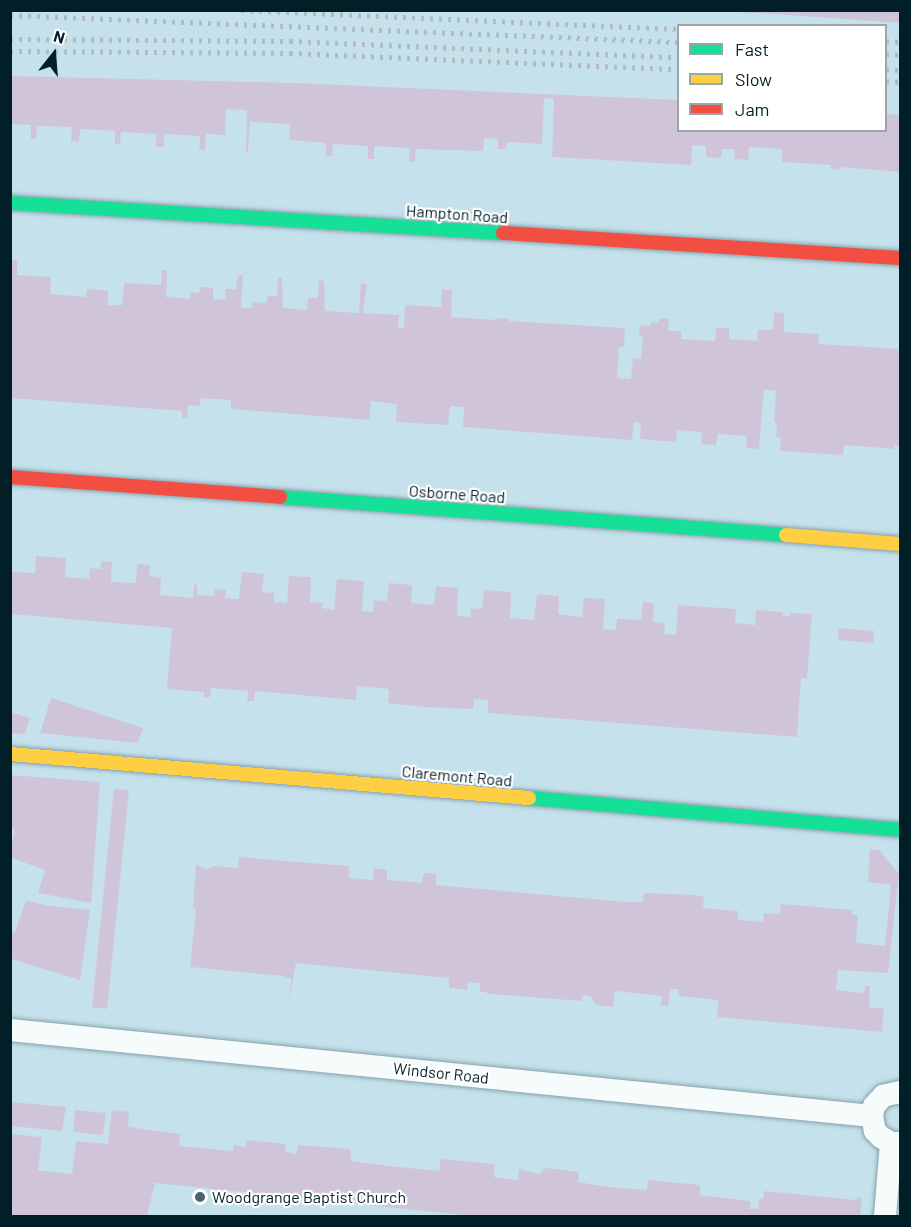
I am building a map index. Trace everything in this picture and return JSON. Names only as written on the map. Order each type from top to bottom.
[{"type":"street","name":"Hampton Road","points":[[10,203],[900,258]]},
{"type":"street","name":"Osborne Road","points":[[10,477],[900,544]]},
{"type":"street","name":"Claremont Road","points":[[10,754],[900,830]]},
{"type":"street","name":"Windsor Road","points":[[10,1030],[872,1116]]},
{"type":"street","points":[[885,1216],[896,1143],[875,1131],[872,1116],[879,1100],[900,1087]]},
{"type":"shaded area","points":[[714,11],[900,11],[900,23],[758,13]]},
{"type":"shaded area","points":[[11,76],[296,83],[677,100],[677,132],[887,132],[887,114],[900,115],[900,172],[841,167],[841,170],[831,169],[831,165],[782,162],[782,149],[749,147],[748,160],[734,159],[735,149],[722,149],[721,158],[706,157],[706,146],[692,145],[691,165],[552,157],[554,99],[544,98],[542,144],[507,142],[506,149],[498,149],[498,139],[484,138],[483,151],[416,149],[415,162],[409,161],[409,148],[374,146],[374,159],[368,159],[368,146],[333,144],[332,156],[326,156],[326,143],[289,140],[290,124],[250,122],[248,152],[246,152],[247,110],[226,109],[225,135],[206,134],[205,150],[199,149],[200,136],[164,134],[164,147],[156,147],[156,134],[121,132],[120,144],[115,144],[115,131],[80,129],[79,142],[71,141],[72,127],[37,126],[36,139],[31,139],[31,125],[11,124]]},
{"type":"shaded area","points":[[12,260],[17,260],[17,275],[51,277],[50,294],[86,297],[87,289],[108,291],[108,305],[122,305],[124,283],[161,285],[162,270],[167,270],[166,297],[190,299],[191,292],[199,293],[200,287],[213,288],[213,299],[225,300],[226,289],[236,289],[238,275],[243,275],[241,308],[252,308],[253,302],[267,303],[267,296],[277,296],[278,278],[282,278],[283,308],[307,310],[308,298],[318,298],[319,280],[324,281],[325,311],[359,313],[361,283],[367,284],[363,313],[399,315],[398,328],[404,328],[405,305],[441,307],[442,289],[452,290],[451,317],[625,328],[624,347],[619,347],[617,378],[631,379],[633,358],[641,359],[643,337],[639,336],[640,325],[651,326],[651,322],[659,323],[659,319],[669,319],[668,331],[681,331],[681,339],[715,341],[716,328],[729,328],[729,339],[757,341],[758,330],[773,330],[774,312],[784,313],[784,332],[819,334],[818,344],[900,349],[900,446],[895,445],[894,449],[844,445],[843,455],[780,451],[781,438],[776,437],[777,423],[774,422],[776,391],[764,389],[759,449],[746,448],[747,436],[718,434],[716,445],[701,444],[702,432],[677,430],[676,442],[640,439],[641,423],[634,422],[632,440],[463,427],[464,407],[450,406],[448,425],[396,422],[397,404],[371,401],[369,420],[231,409],[231,400],[201,398],[200,406],[188,405],[187,418],[182,418],[182,411],[11,398]]},
{"type":"shaded area","points":[[36,556],[66,558],[65,577],[89,579],[90,568],[101,569],[101,561],[112,562],[111,582],[136,583],[137,564],[150,565],[149,576],[161,578],[160,595],[193,598],[194,585],[197,585],[197,595],[214,596],[215,589],[226,590],[225,598],[239,599],[242,572],[264,574],[262,592],[274,593],[274,602],[287,603],[289,576],[311,577],[310,602],[323,603],[322,608],[334,610],[337,579],[364,581],[362,611],[373,612],[374,600],[387,601],[389,583],[412,585],[411,603],[434,605],[436,586],[458,588],[457,616],[470,617],[471,608],[482,609],[484,590],[511,592],[510,618],[534,620],[537,594],[559,596],[558,614],[582,617],[584,598],[605,599],[603,629],[616,630],[617,619],[641,620],[643,602],[654,603],[653,622],[665,623],[664,634],[676,635],[678,605],[736,609],[735,623],[755,625],[756,610],[783,612],[783,616],[790,616],[790,613],[812,614],[807,678],[801,678],[797,737],[488,713],[488,700],[474,699],[473,709],[388,703],[389,689],[357,686],[356,700],[255,691],[254,701],[247,701],[248,691],[211,688],[210,697],[204,697],[204,692],[167,689],[172,628],[11,614],[11,572],[35,573]]},
{"type":"shaded area","points":[[839,628],[874,631],[873,643],[838,640]]},
{"type":"shaded area","points":[[51,698],[143,728],[138,743],[40,733]]},
{"type":"shaded area","points":[[11,712],[30,718],[25,734],[11,733]]},
{"type":"shaded area","points":[[11,775],[100,782],[91,903],[38,893],[45,870],[11,858],[11,845],[15,830],[11,828]]},
{"type":"shaded area","points":[[114,789],[129,790],[107,1009],[92,1007]]},
{"type":"shaded area","points":[[870,849],[879,850],[899,874],[888,973],[838,970],[836,990],[864,993],[865,986],[870,986],[869,1007],[884,1009],[882,1032],[717,1017],[718,1000],[679,996],[679,989],[670,989],[668,1006],[661,1005],[662,996],[615,991],[613,1007],[596,1005],[591,996],[583,995],[581,1001],[491,994],[480,991],[480,983],[468,982],[467,990],[449,988],[449,978],[296,963],[289,1001],[291,979],[283,976],[190,967],[196,909],[193,908],[196,864],[207,870],[213,866],[238,868],[239,857],[349,866],[349,878],[373,880],[374,868],[387,870],[387,880],[422,883],[424,873],[436,874],[436,885],[627,902],[643,902],[644,893],[694,895],[704,897],[703,908],[738,911],[738,920],[763,922],[764,913],[780,914],[781,904],[852,910],[852,915],[858,915],[856,943],[885,946],[891,885],[868,882]]},
{"type":"shaded area","points":[[26,900],[44,905],[90,910],[80,980],[11,959],[11,931],[15,932]]},
{"type":"shaded area","points":[[11,1102],[66,1107],[62,1131],[11,1126]]},
{"type":"shaded area","points":[[75,1110],[106,1113],[103,1135],[73,1132]]},
{"type":"shaded area","points":[[112,1110],[129,1112],[128,1127],[180,1134],[179,1146],[233,1151],[234,1145],[246,1147],[247,1140],[286,1144],[285,1152],[296,1154],[298,1145],[350,1149],[351,1161],[439,1171],[441,1159],[495,1164],[494,1177],[518,1180],[519,1169],[540,1174],[544,1168],[555,1169],[579,1172],[578,1182],[608,1187],[647,1190],[648,1180],[700,1185],[700,1195],[750,1201],[750,1209],[758,1209],[759,1198],[763,1199],[764,1191],[856,1200],[857,1197],[862,1198],[860,1216],[472,1216],[155,1183],[147,1216],[11,1216],[11,1134],[42,1137],[38,1170],[72,1174],[76,1141],[108,1144]]},
{"type":"railway","points":[[241,10],[677,29]]},
{"type":"railway","points":[[10,15],[677,42]]},
{"type":"railway","points":[[10,39],[290,41],[677,57]]},
{"type":"railway","points":[[887,41],[900,42]]},
{"type":"railway","points":[[10,51],[290,53],[677,69]]},
{"type":"railway","points":[[887,54],[900,55]]},
{"type":"railway","points":[[887,69],[900,70]]},
{"type":"railway","points":[[887,81],[900,82]]},
{"type":"traffic: fast","points":[[10,203],[503,233]]},
{"type":"traffic: fast","points":[[280,497],[786,535]]},
{"type":"traffic: fast","points":[[529,798],[900,830]]},
{"type":"traffic: slow","points":[[786,535],[900,544]]},
{"type":"traffic: slow","points":[[10,754],[529,798]]},
{"type":"traffic: jam","points":[[503,233],[900,258]]},
{"type":"traffic: jam","points":[[10,477],[280,497]]},
{"type":"place","name":"Woodgrange Baptist Church","points":[[200,1197]]}]
